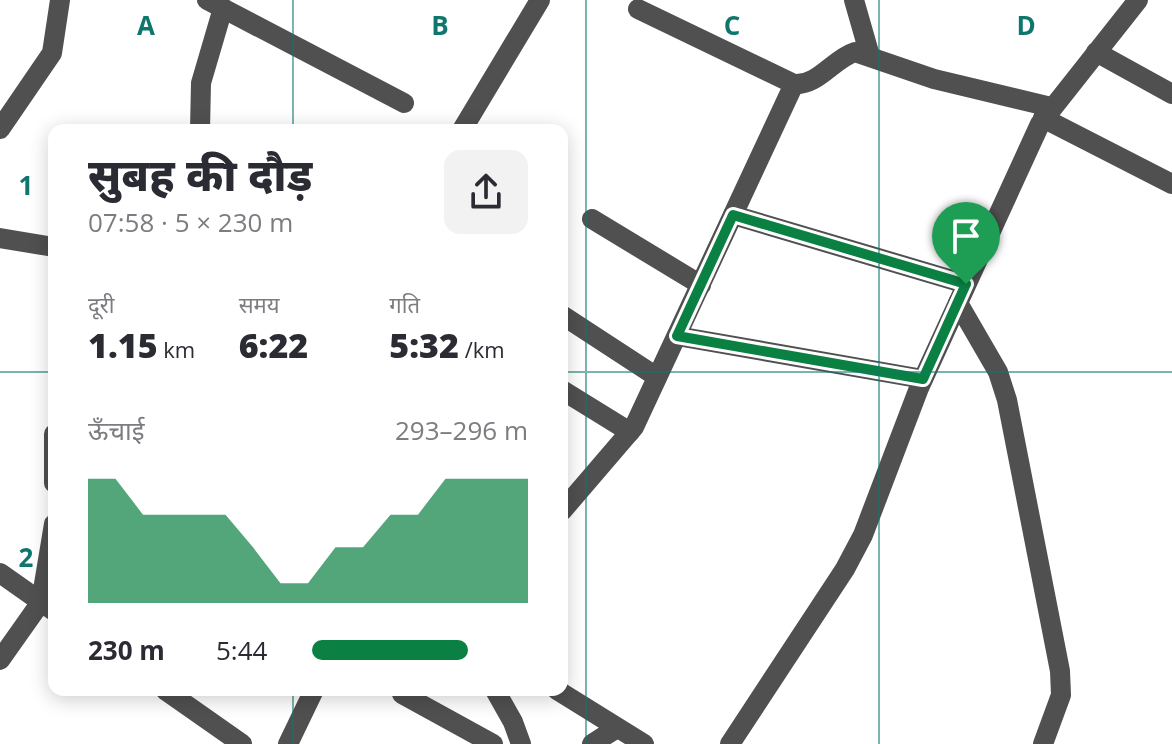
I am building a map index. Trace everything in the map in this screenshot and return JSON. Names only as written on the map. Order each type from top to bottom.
[{"type":"street","points":[[0,129],[52,53],[60,0]]},
{"type":"street","points":[[466,124],[540,0]]},
{"type":"street","points":[[854,0],[870,56]]},
{"type":"street","points":[[730,744],[853,554],[923,379],[1047,113],[1138,0]]},
{"type":"street","points":[[200,124],[201,83],[215,4],[404,103]]},
{"type":"street","points":[[638,9],[785,82],[810,82],[845,55],[855,52],[1047,113],[1172,184]]},
{"type":"street","points":[[1096,52],[1172,94]]},
{"type":"street","points":[[568,501],[630,432],[794,84]]},
{"type":"street","points":[[733,215],[962,294],[1003,386],[1060,671],[1061,695],[1043,744]]},
{"type":"street","points":[[592,219],[701,285]]},
{"type":"street","points":[[0,238],[48,246]]},
{"type":"street","points":[[568,319],[657,377]]},
{"type":"street","points":[[677,336],[923,379]]},
{"type":"street","points":[[568,394],[630,432]]},
{"type":"street","points":[[0,573],[48,607],[0,660]]},
{"type":"street","points":[[174,696],[242,744]]},
{"type":"street","points":[[288,744],[311,696]]},
{"type":"street","points":[[406,696],[493,744]]},
{"type":"street","points":[[498,696],[521,744]]},
{"type":"street","points":[[566,696],[644,744]]},
{"type":"street","points":[[592,744],[617,728]]},
{"type":"route","points":[[733,215],[966,284],[923,379],[677,336],[733,215]]}]
